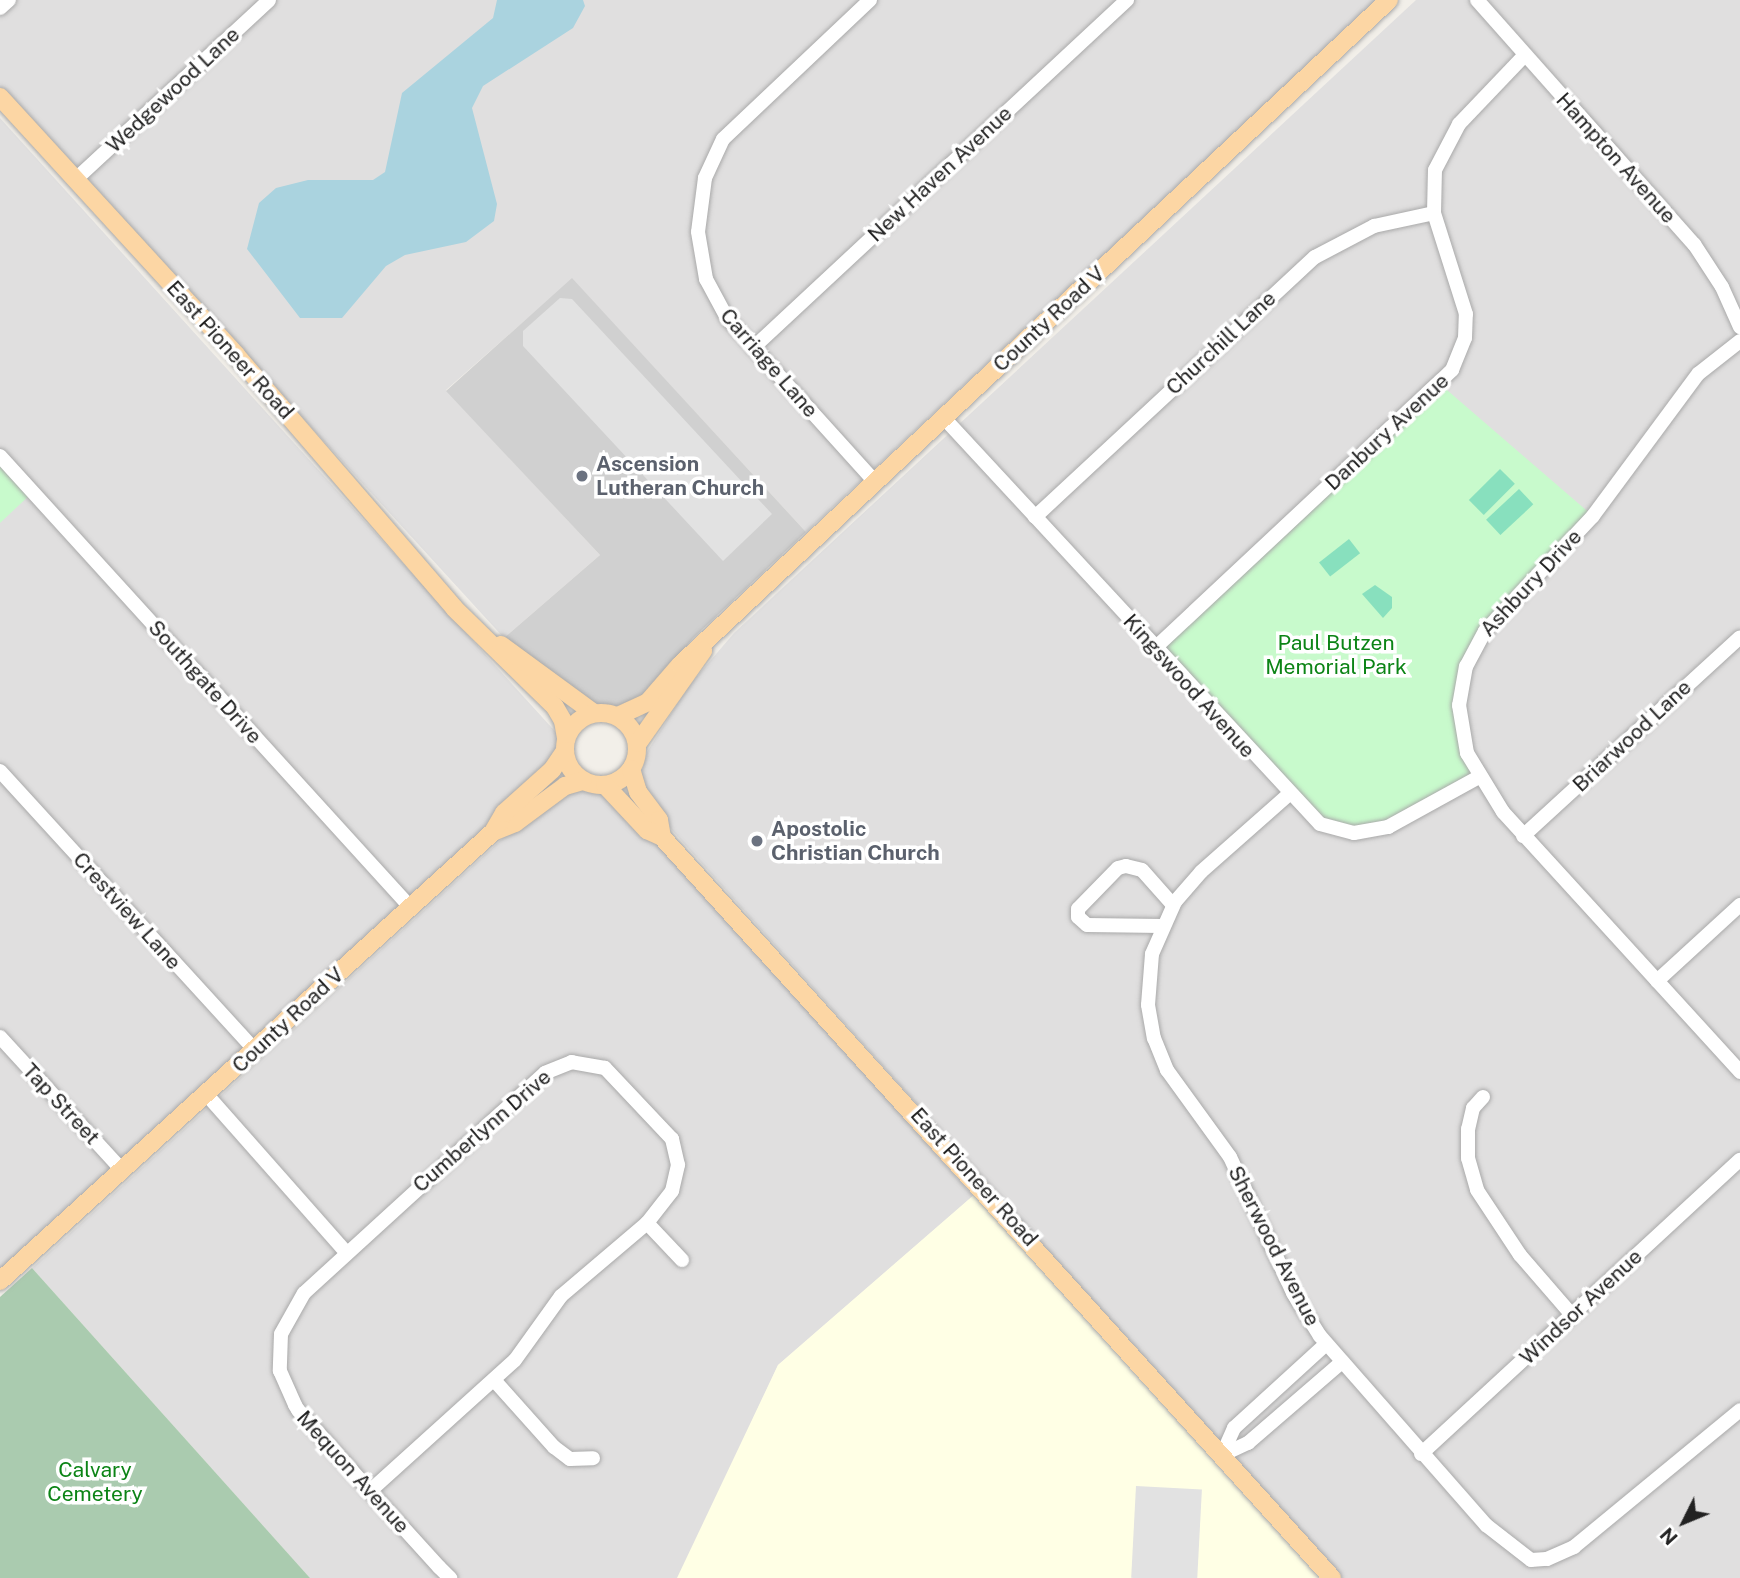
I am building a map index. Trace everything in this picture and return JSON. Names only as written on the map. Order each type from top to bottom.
[{"type":"main road","name":"County Road V","points":[[618,716],[648,702],[875,482],[1389,0]]},
{"type":"main road","name":"East Pioneer Road","points":[[0,97],[236,355],[454,608]]},
{"type":"main road","points":[[454,608],[594,713],[618,716],[638,743],[631,769],[605,785]]},
{"type":"main road","points":[[454,608],[555,707],[564,721],[565,745],[582,780]]},
{"type":"main road","name":"County Road V","points":[[638,743],[690,675],[710,639]]},
{"type":"main road","points":[[565,745],[576,722],[594,713]]},
{"type":"main road","name":"County Road V","points":[[0,1281],[493,832],[504,813],[552,770],[565,745]]},
{"type":"main road","name":"East Pioneer Road","points":[[631,769],[638,792],[659,820],[662,837],[1332,1578]]},
{"type":"main road","points":[[493,832],[515,823],[565,786],[582,780],[605,785],[647,830],[662,837]]},
{"type":"street","points":[[0,8],[9,0]]},
{"type":"street","name":"Wedgewood Lane","points":[[76,179],[270,0]]},
{"type":"street","name":"Carriage Lane","points":[[869,0],[732,127],[705,178],[698,238],[706,279],[727,318],[875,482]]},
{"type":"street","name":"New Haven Avenue","points":[[753,348],[1127,0]]},
{"type":"street","name":"Hampton Avenue","points":[[1477,0],[1523,57],[1693,244],[1722,287],[1740,327]]},
{"type":"street","name":"Danbury Avenue","points":[[1155,648],[1452,370],[1465,338],[1466,314],[1434,214],[1435,170],[1443,149],[1466,116],[1523,57]]},
{"type":"street","name":"Churchill Lane","points":[[1035,517],[1315,257],[1374,226],[1434,214]]},
{"type":"street","name":"Ashbury Drive","points":[[1740,341],[1698,374],[1593,516],[1477,642],[1463,674],[1459,705],[1464,745],[1479,777],[1523,836],[1740,1072]]},
{"type":"street","name":"Kingswood Avenue","points":[[944,418],[1288,795],[1320,824],[1354,833],[1388,827],[1479,777]]},
{"type":"street","name":"Southgate Drive","points":[[0,456],[411,908]]},
{"type":"street","name":"Briarwood Lane","points":[[1523,836],[1740,637]]},
{"type":"street","name":"Crestview Lane","points":[[0,771],[255,1050]]},
{"type":"street","name":"Sherwood Avenue","points":[[1288,795],[1193,880],[1173,905],[1152,954],[1147,993],[1160,1055],[1177,1086],[1230,1157],[1293,1293],[1326,1344],[1486,1525],[1531,1560],[1547,1559],[1574,1547],[1740,1410]]},
{"type":"street","points":[[1162,926],[1087,925],[1078,917],[1078,909],[1118,868],[1126,866],[1142,870],[1173,905]]},
{"type":"street","points":[[1657,981],[1740,905]]},
{"type":"street","name":"Tap Street","points":[[0,1037],[123,1171]]},
{"type":"street","name":"Cumberlynn Drive","points":[[346,1252],[545,1073],[572,1062],[593,1064],[613,1073],[672,1139],[677,1156],[676,1180],[647,1223],[561,1296],[528,1346],[370,1491]]},
{"type":"street","points":[[207,1095],[346,1252]]},
{"type":"street","points":[[1483,1097],[1473,1108],[1468,1129],[1468,1158],[1476,1190],[1520,1255],[1572,1315]]},
{"type":"street","name":"Windsor Avenue","points":[[1421,1454],[1740,1160]]},
{"type":"street","points":[[647,1223],[682,1260]]},
{"type":"street","name":"Mequon Avenue","points":[[346,1252],[292,1308],[281,1334],[279,1362],[295,1405],[450,1578]]},
{"type":"street","points":[[1222,1455],[1234,1428],[1326,1344]]},
{"type":"street","points":[[1222,1455],[1248,1443],[1342,1362]]},
{"type":"street","points":[[494,1380],[554,1447],[570,1459],[593,1458]]},
{"type":"shaded area","points":[[0,0],[1377,0],[806,532],[572,279],[446,390],[600,555],[504,638],[0,87]]},
{"type":"shaded area","points":[[1416,0],[1740,0],[1740,1578],[1341,1578],[663,820],[645,795],[641,775],[647,752],[688,687],[734,633]]},
{"type":"shaded area","points":[[0,118],[561,738],[560,761],[0,1274]]},
{"type":"shaded area","points":[[572,278],[806,532],[693,638],[644,699],[615,711],[593,704],[504,638],[600,555],[446,391]]},
{"type":"shaded area","points":[[560,298],[572,299],[772,514],[723,561],[523,346],[523,331]]},
{"type":"shaded area","points":[[583,774],[593,776],[627,807],[973,1196],[778,1365],[679,1578],[310,1578],[32,1268],[535,809]]},
{"type":"shaded area","points":[[983,1187],[1332,1578],[677,1578],[778,1365]]},
{"type":"shaded area","points":[[1136,1486],[1202,1489],[1197,1578],[1131,1578]]},
{"type":"green space","name":"Paul Butzen Memorial Park","points":[[1440,384],[1593,516],[1485,631],[1459,696],[1479,777],[1388,827],[1337,831],[1155,648]]},
{"type":"green space","points":[[0,456],[33,492],[0,523]]},
{"type":"green space","points":[[1500,469],[1515,484],[1484,515],[1469,500]]},
{"type":"green space","points":[[1519,489],[1533,504],[1500,535],[1486,520]]},
{"type":"green space","points":[[1349,539],[1360,553],[1330,577],[1319,562]]},
{"type":"green space","points":[[1375,585],[1392,597],[1392,608],[1383,618],[1362,594]]},
{"type":"green space","name":"Calvary Cemetery","points":[[32,1268],[310,1578],[0,1578],[0,1297]]},
{"type":"water","points":[[497,0],[583,0],[585,6],[573,28],[483,86],[472,108],[497,204],[494,221],[466,242],[405,255],[386,266],[342,318],[300,318],[247,249],[259,203],[276,188],[308,180],[373,180],[385,172],[402,93],[493,18]]},
{"type":"place","name":"Ascension Lutheran Church","points":[[582,476]]},
{"type":"place","name":"Apostolic Christian Church","points":[[757,841]]}]
